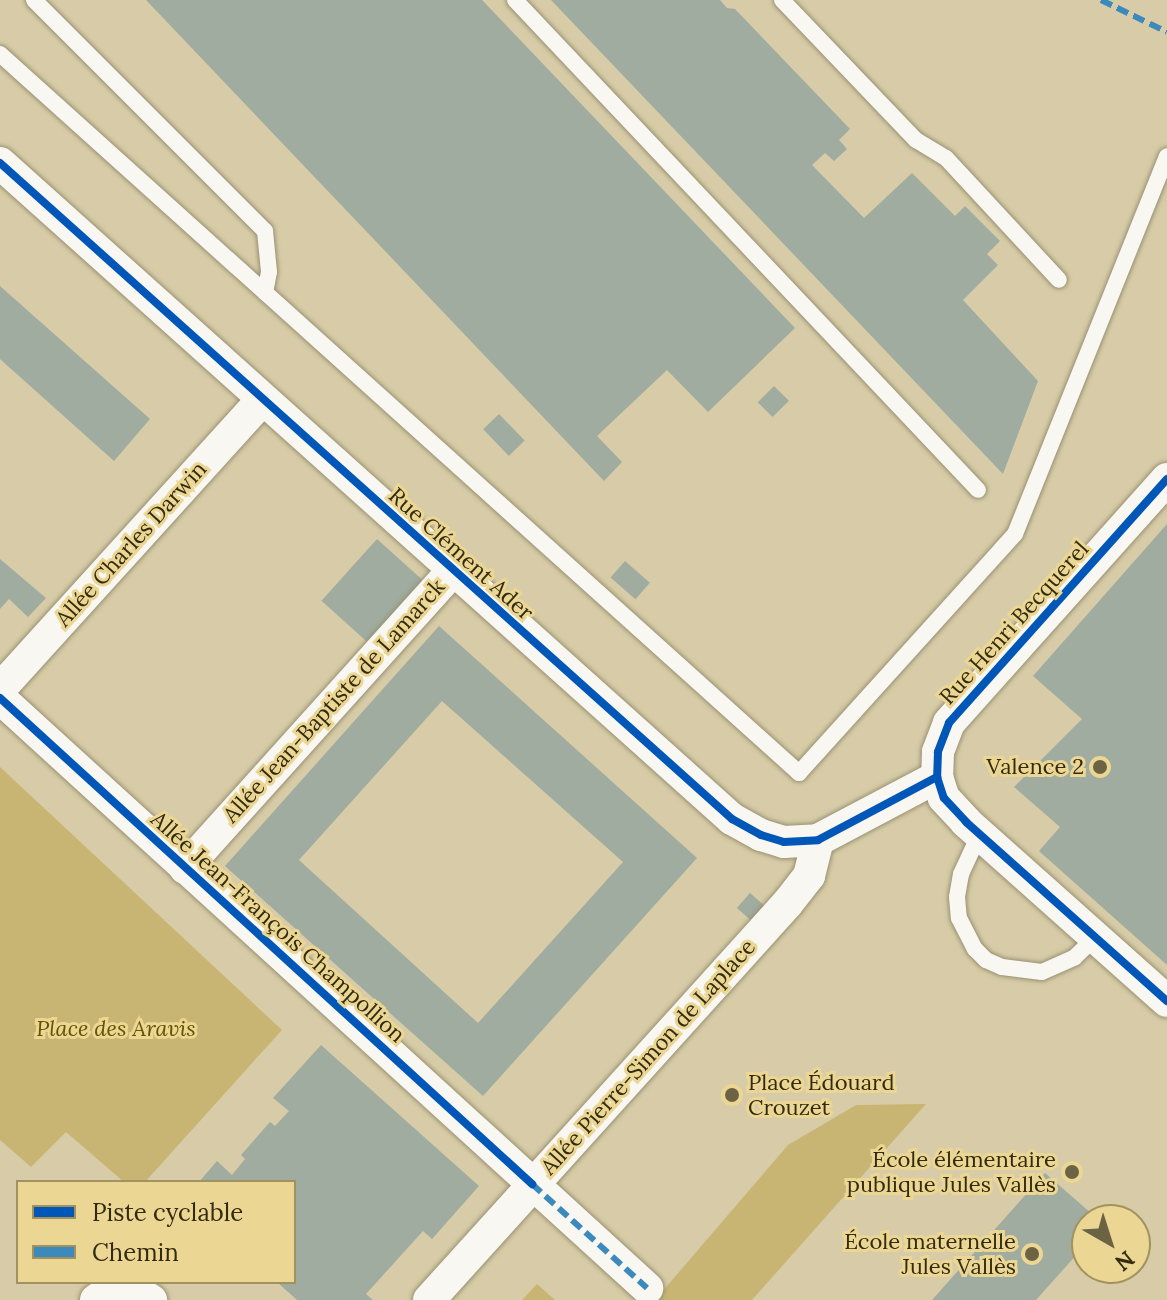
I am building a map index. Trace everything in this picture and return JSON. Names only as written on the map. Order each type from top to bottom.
[{"type":"street","name":"Rue Clément Ader","points":[[5,176],[263,399],[732,819],[761,835],[784,842],[818,840],[937,777]]},
{"type":"street","name":"Allée Charles Darwin","points":[[0,689],[263,399]]},
{"type":"street","name":"Rue Henri Becquerel","points":[[937,777],[938,752],[949,723],[1167,479]]},
{"type":"street","name":"Allée Jean-Baptiste de Lamarck","points":[[185,868],[452,571]]},
{"type":"street","name":"Allée Jean-François Champollion","points":[[0,698],[647,1288]]},
{"type":"street","points":[[937,777],[944,798],[979,835],[1167,1001]]},
{"type":"street","name":"Allée Pierre-Simon de Laplace","points":[[429,1300],[787,904],[809,876],[818,840]]},
{"type":"street","points":[[96,1300],[114,1288],[130,1287],[151,1300]]},
{"type":"lane","points":[[34,0],[265,231],[269,272],[265,293]]},
{"type":"lane","points":[[515,0],[978,490]]},
{"type":"lane","points":[[782,0],[916,140],[946,158],[1059,280]]},
{"type":"lane","points":[[0,54],[799,773],[1015,534],[1167,156]]},
{"type":"lane","points":[[979,835],[961,874],[957,897],[959,918],[975,949],[986,960],[1002,967],[1042,972],[1075,957],[1096,937]]},
{"type":"green space","name":"Place des Aravis","points":[[0,767],[282,1030],[147,1180],[122,1180],[66,1132],[31,1167],[0,1140]]},
{"type":"green space","points":[[926,1104],[752,1300],[655,1300],[788,1145],[856,1105]]},
{"type":"green space","points":[[537,1284],[555,1300],[522,1300]]},
{"type":"building","points":[[146,0],[482,0],[795,328],[708,412],[667,370],[597,436],[622,462],[604,481]]},
{"type":"building","points":[[551,0],[720,0],[727,8],[735,9],[850,129],[839,140],[847,149],[834,161],[825,153],[812,165],[864,218],[912,173],[955,216],[965,206],[1000,241],[987,254],[998,265],[963,300],[1038,381],[1003,474]]},
{"type":"building","points":[[0,286],[150,419],[114,461],[0,359]]},
{"type":"building","points":[[774,386],[789,401],[773,417],[758,402]]},
{"type":"building","points":[[499,414],[525,441],[509,456],[483,429]]},
{"type":"building","name":"Valence 2","points":[[1167,524],[1167,965],[1039,851],[1060,827],[1014,787],[1082,719],[1033,676]]},
{"type":"building","points":[[377,539],[423,580],[368,642],[321,601]]},
{"type":"building","points":[[0,559],[46,598],[28,617],[9,599],[0,609]]},
{"type":"building","points":[[625,561],[650,583],[635,599],[611,578]]},
{"type":"building","points":[[439,626],[697,858],[483,1096],[225,866]],"holes":[[[442,701],[623,862],[478,1023],[299,860]]]},
{"type":"building","points":[[750,893],[767,908],[754,923],[737,908]]},
{"type":"building","points":[[321,1045],[479,1186],[432,1239],[423,1231],[366,1294],[373,1300],[297,1300],[279,1284],[296,1284],[296,1180],[201,1180],[217,1161],[232,1175],[245,1159],[241,1155],[270,1122],[275,1126],[289,1111],[273,1098]]},
{"type":"building","points":[[1045,1173],[1081,1204],[1071,1204],[1071,1261],[1036,1300],[932,1300]]},
{"type":"marked path","points":[[1101,0],[1167,32]]},
{"type":"marked path","points":[[532,1184],[647,1288]]},
{"type":"cycle path","points":[[0,163],[732,819],[761,835],[784,842],[818,840],[937,777]]},
{"type":"cycle path","points":[[1167,479],[949,723],[938,752],[937,777],[944,798],[966,822],[1167,1001]]},
{"type":"cycle path","points":[[0,698],[532,1184]]},
{"type":"place","name":"Valence 2","points":[[1100,767]]},
{"type":"place","name":"Place Édouard Crouzet","points":[[732,1095]]},
{"type":"place","name":"École élémentaire publique Jules Vallès","points":[[1072,1172]]},
{"type":"place","name":"École maternelle Jules Vallès","points":[[1032,1254]]}]
